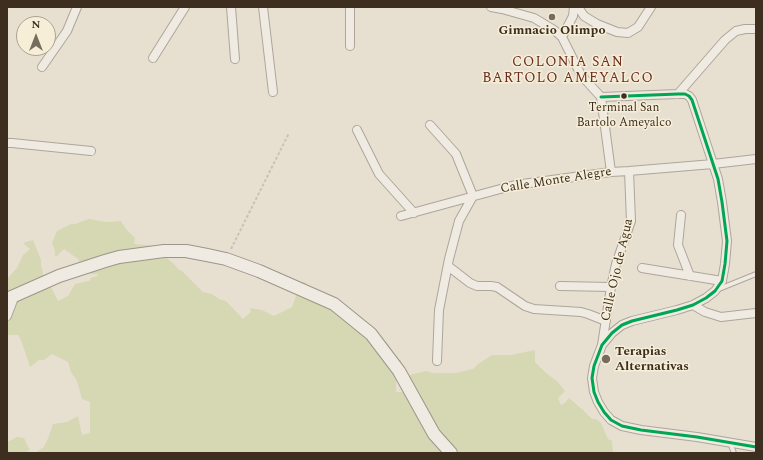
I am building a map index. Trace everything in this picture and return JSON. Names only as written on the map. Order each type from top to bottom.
[{"type":"main road","points":[[11,297],[60,276],[119,257],[164,250],[186,251],[226,259],[259,271],[334,304],[371,334],[399,371],[434,434],[451,453]]},
{"type":"street","points":[[42,67],[68,31],[77,7]]},
{"type":"street","points":[[153,58],[185,7]]},
{"type":"street","points":[[231,7],[235,59]]},
{"type":"street","points":[[263,7],[273,92]]},
{"type":"street","points":[[350,7],[350,46]]},
{"type":"street","points":[[491,7],[534,18],[554,30],[562,37],[581,75],[601,97],[611,172]]},
{"type":"street","points":[[562,37],[572,16],[574,7]]},
{"type":"street","points":[[578,7],[584,16],[597,24],[617,32],[628,33],[638,27],[651,7]]},
{"type":"street","points":[[678,94],[725,40],[736,31],[756,29]]},
{"type":"street","points":[[601,97],[678,94],[685,94],[689,96],[692,100],[718,179],[727,241],[722,280],[715,291],[693,305],[622,325],[602,345],[594,366],[592,378],[594,392],[598,402],[611,420],[622,426],[756,447]]},
{"type":"street","points":[[430,125],[456,154],[473,196],[459,222],[448,266],[439,310],[437,361]]},
{"type":"street","points":[[357,130],[379,174],[414,213]]},
{"type":"street","points":[[7,143],[91,151]]},
{"type":"street","name":"Calle Monte Alegre","points":[[401,216],[515,185],[611,172],[756,159]]},
{"type":"street","name":"Calle Ojo de Agua","points":[[602,345],[616,264],[631,221],[629,171]]},
{"type":"street","points":[[681,215],[678,245],[690,276]]},
{"type":"street","points":[[448,266],[470,283],[477,286],[497,287],[525,306],[534,309],[581,312],[606,321]]},
{"type":"street","points":[[642,268],[722,280]]},
{"type":"street","points":[[560,286],[611,287]]},
{"type":"street","points":[[7,316],[11,297]]},
{"type":"street","points":[[693,305],[705,312],[721,317],[756,313]]},
{"type":"lane","points":[[715,291],[756,274]]},
{"type":"lane","points":[[730,443],[734,453]]},
{"type":"path","points":[[226,259],[289,133]]},
{"type":"green space","points":[[89,219],[106,222],[121,221],[126,229],[135,238],[134,244],[157,246],[161,253],[203,292],[212,294],[219,299],[226,301],[243,319],[251,312],[250,308],[262,310],[274,316],[292,307],[296,296],[296,283],[305,282],[309,293],[351,317],[373,327],[378,335],[389,345],[394,355],[394,360],[401,360],[401,364],[396,364],[396,392],[408,392],[410,375],[426,371],[433,373],[455,373],[473,369],[492,355],[511,355],[535,350],[535,362],[558,382],[565,391],[558,398],[561,405],[569,398],[592,419],[596,419],[601,423],[608,439],[612,441],[613,453],[35,453],[44,447],[53,424],[67,422],[78,416],[82,435],[90,433],[90,402],[82,399],[77,381],[71,372],[68,362],[52,354],[44,360],[39,360],[30,367],[18,335],[7,335],[7,279],[17,268],[23,255],[30,249],[23,243],[33,240],[41,260],[44,279],[50,285],[58,301],[68,296],[75,284],[89,281],[91,278],[98,276],[98,274],[92,274],[83,270],[78,259],[64,249],[57,256],[55,256],[52,243],[57,231],[71,224]]},
{"type":"green space","points":[[17,437],[24,438],[30,449],[26,453],[7,453],[7,442]]},
{"type":"transit line","points":[[601,97],[678,94],[685,94],[689,96],[692,100],[718,179],[727,241],[722,281],[715,291],[693,305],[622,325],[612,333],[602,345],[594,366],[592,378],[594,392],[598,402],[611,420],[622,426],[756,447]]},
{"type":"place","name":"Gimnacio Olimpo","points":[[552,17]]},
{"type":"place","name":"Terminal San Bartolo Ameyalco","points":[[624,96]]},
{"type":"place","name":"Terapias Alternativas","points":[[606,359]]},
{"type":"district","name":"COLONIA SAN BARTOLO AMEYALCO","points":[[568,72]]}]
